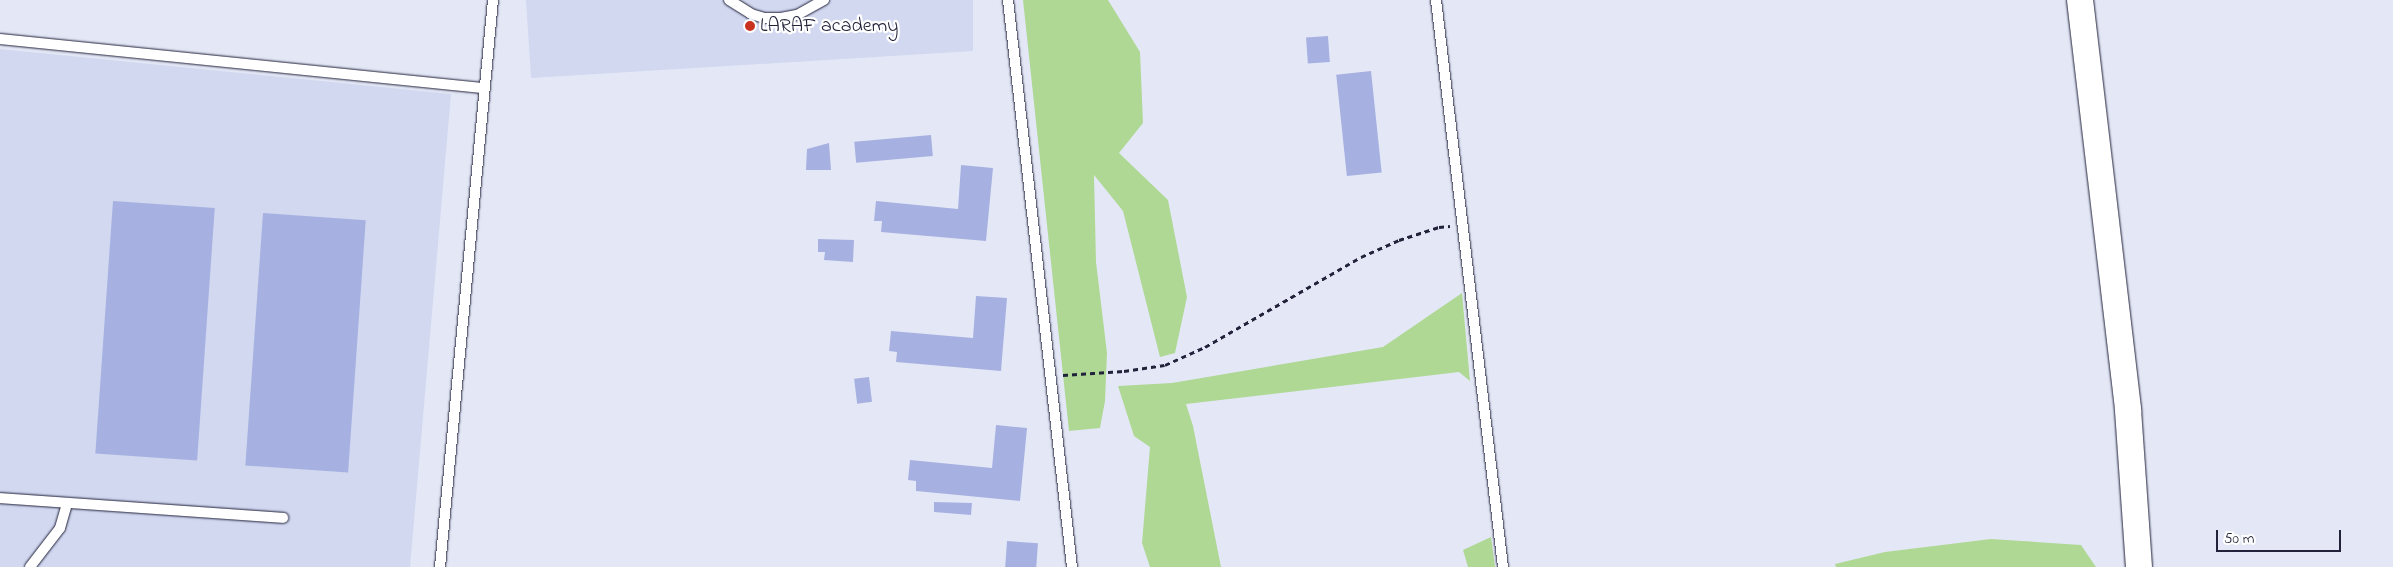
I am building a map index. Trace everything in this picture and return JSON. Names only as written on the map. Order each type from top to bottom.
[{"type":"street","points":[[2080,0],[2128,410],[2139,567]]},
{"type":"lane","points":[[440,567],[493,0]]},
{"type":"lane","points":[[729,0],[752,14],[764,18],[781,18],[797,15],[824,0]]},
{"type":"lane","points":[[1008,0],[1072,567]]},
{"type":"lane","points":[[1436,0],[1503,567]]},
{"type":"lane","points":[[0,39],[485,88]]},
{"type":"lane","points":[[0,498],[284,518]]},
{"type":"lane","points":[[30,567],[60,528],[67,503]]},
{"type":"path","points":[[1050,376],[1124,372],[1165,365],[1205,347],[1361,257],[1398,240],[1439,227],[1463,225]]},
{"type":"shaded area","name":"LARAF academy","points":[[526,0],[973,0],[973,51],[531,78]]},
{"type":"shaded area","points":[[0,49],[451,94],[410,567],[0,567]]},
{"type":"green space","points":[[1023,0],[1108,0],[1140,52],[1143,123],[1119,153],[1168,200],[1187,297],[1175,353],[1160,357],[1123,211],[1094,175],[1096,262],[1107,353],[1105,401],[1100,428],[1069,431]]},
{"type":"green space","points":[[1462,293],[1470,381],[1459,372],[1186,404],[1193,426],[1221,567],[1150,567],[1142,543],[1150,447],[1134,436],[1118,386],[1172,383],[1383,347]]},
{"type":"green space","points":[[1491,537],[1495,567],[1468,567],[1463,550]]},
{"type":"green space","points":[[1991,539],[2081,545],[2096,567],[1836,567],[1835,564],[1885,552]]},
{"type":"building","points":[[1328,36],[1330,62],[1308,63],[1306,38]]},
{"type":"building","points":[[1371,71],[1382,172],[1347,176],[1336,75]]},
{"type":"building","points":[[931,135],[933,156],[856,163],[854,142]]},
{"type":"building","points":[[829,143],[831,170],[806,170],[807,149]]},
{"type":"building","points":[[961,165],[993,168],[986,241],[881,232],[882,221],[874,221],[876,201],[958,209]]},
{"type":"building","points":[[113,201],[215,208],[197,460],[95,453]]},
{"type":"building","points":[[263,213],[366,220],[348,473],[245,465]]},
{"type":"building","points":[[818,239],[854,240],[853,262],[824,260],[825,252],[818,252]]},
{"type":"building","points":[[976,296],[1007,298],[1001,371],[896,362],[897,352],[889,351],[891,331],[973,338]]},
{"type":"building","points":[[869,377],[872,402],[857,404],[854,379]]},
{"type":"building","points":[[996,425],[1027,428],[1020,501],[916,491],[916,481],[908,480],[910,460],[992,468]]},
{"type":"building","points":[[934,502],[972,503],[971,515],[934,512]]},
{"type":"building","points":[[1007,541],[1038,543],[1036,567],[1005,567]]},
{"type":"place","name":"LARAF academy","points":[[750,26]]}]
